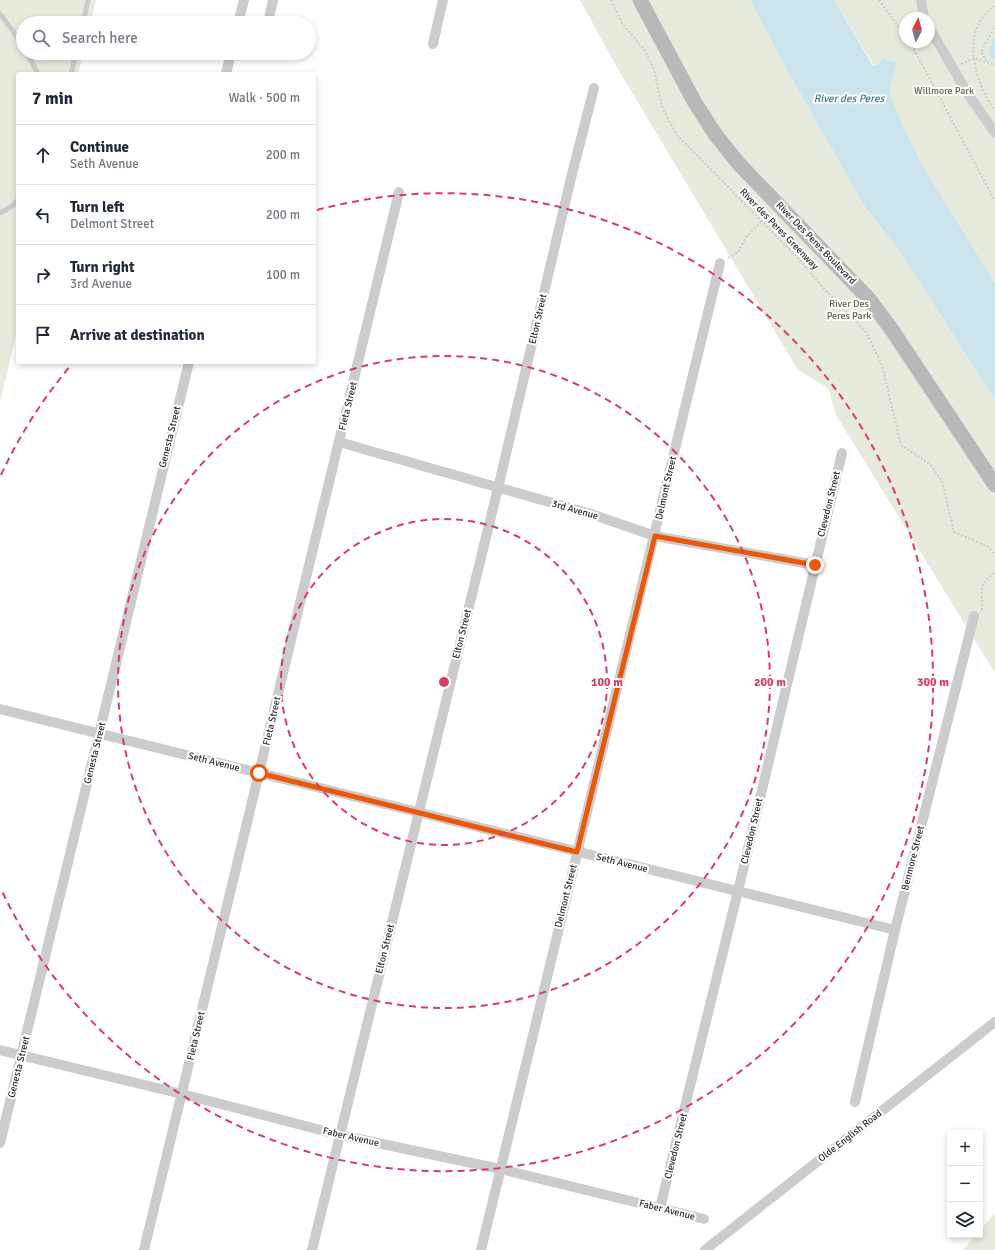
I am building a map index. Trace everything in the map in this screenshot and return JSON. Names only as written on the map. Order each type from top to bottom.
[{"type":"main road","name":"River Des Peres Boulevard","points":[[640,0],[694,100],[715,134],[740,164],[869,299],[892,330],[995,485]]},
{"type":"street","points":[[240,16],[244,0]]},
{"type":"street","points":[[270,16],[273,0]]},
{"type":"street","points":[[433,44],[443,0]]},
{"type":"street","points":[[921,0],[923,12]]},
{"type":"street","points":[[935,37],[968,94],[995,133]]},
{"type":"street","points":[[226,72],[229,60]]},
{"type":"street","name":"Elton Street","points":[[312,1250],[594,88]]},
{"type":"street","name":"Fleta Street","points":[[144,1250],[399,192]]},
{"type":"street","name":"Delmont Street","points":[[481,1250],[720,263]]},
{"type":"street","name":"Genesta Street","points":[[0,1143],[189,364]]},
{"type":"street","name":"3rd Avenue","points":[[339,442],[590,514],[655,536],[815,565]]},
{"type":"street","name":"Clevedon Street","points":[[660,1208],[738,891],[842,453]]},
{"type":"street","name":"Benmore Street","points":[[855,1102],[895,930],[974,616]]},
{"type":"street","name":"Seth Avenue","points":[[0,709],[895,930]]},
{"type":"street","name":"Olde English Road","points":[[705,1250],[995,1022]]},
{"type":"street","name":"Faber Avenue","points":[[0,1050],[340,1134],[500,1169],[704,1219]]},
{"type":"lane","points":[[85,16],[88,0]]},
{"type":"lane","points":[[0,14],[16,36]]},
{"type":"lane","points":[[31,60],[37,72]]},
{"type":"lane","points":[[71,72],[74,60]]},
{"type":"lane","points":[[0,213],[16,202]]},
{"type":"path","name":"River des Peres Greenway","points":[[611,0],[622,23],[645,51],[654,70],[662,107],[676,134],[797,257],[825,290],[867,334],[882,365],[901,445],[931,465],[942,481],[954,532],[989,547],[995,555]]},
{"type":"path","points":[[879,0],[899,28]]},
{"type":"path","points":[[995,6],[982,18],[976,29],[974,43],[974,58],[981,86],[995,110]]},
{"type":"path","points":[[988,62],[981,52],[995,26]]},
{"type":"path","points":[[913,48],[995,201]]},
{"type":"path","points":[[953,68],[974,58],[995,65]]},
{"type":"path","points":[[720,263],[738,252],[746,237],[762,221]]},
{"type":"path","points":[[974,616],[981,614],[982,608],[980,594],[983,584],[995,573]]},
{"type":"green space","points":[[0,0],[96,0],[92,16],[16,16],[16,60],[81,60],[78,72],[16,72],[16,335],[0,402]]},
{"type":"green space","name":"River Des Peres Park","points":[[580,0],[750,0],[787,70],[865,207],[899,250],[995,400],[995,673],[836,415],[828,388],[798,370],[615,64]]},
{"type":"green space","name":"Willmore Park","points":[[834,0],[995,0],[995,283],[922,165],[901,122],[889,91],[898,62],[882,58],[878,66],[874,66]]},
{"type":"green space","points":[[995,1213],[995,1250],[963,1250],[973,1238],[983,1238],[983,1227]]},
{"type":"water","name":"River des Peres","points":[[750,0],[834,0],[873,66],[878,66],[882,58],[898,62],[889,91],[901,122],[922,165],[995,283],[995,400],[899,250],[865,207],[787,70]]},
{"type":"water","points":[[995,36],[995,60],[991,58],[989,50]]},
{"type":"route","points":[[259,773],[577,852],[655,536],[815,565]]}]
